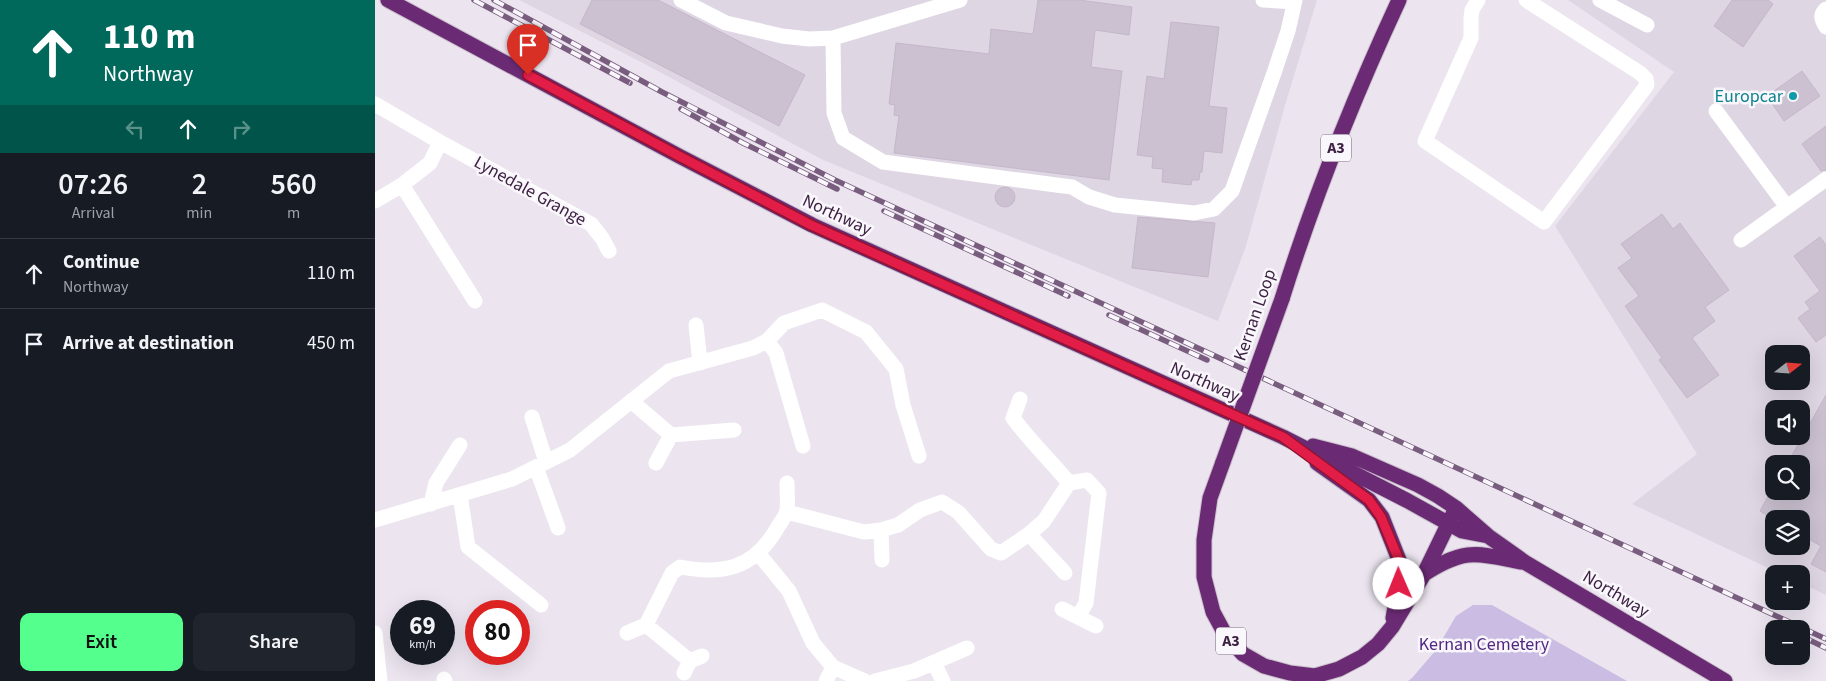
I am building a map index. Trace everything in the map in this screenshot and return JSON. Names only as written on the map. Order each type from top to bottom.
[{"type":"highway","name":"Northway","points":[[388,0],[811,225],[1283,437],[1462,531],[1488,536]]},
{"type":"highway","name":"Kernan Loop","points":[[1392,626],[1377,644],[1362,657],[1339,669],[1315,676],[1290,673],[1264,666],[1243,654],[1226,636],[1213,612],[1204,577],[1204,540],[1210,498],[1282,299],[1296,254],[1341,136],[1399,0]]},
{"type":"highway","name":"Northway","points":[[1283,437],[1352,456],[1438,496],[1456,508],[1488,536],[1526,563],[1725,681]]},
{"type":"highway","points":[[1283,437],[1369,500],[1381,517],[1399,560],[1399,584],[1392,626]]},
{"type":"highway","points":[[1323,448],[1443,511],[1449,523]]},
{"type":"highway","name":"A3","points":[[1392,626],[1424,574],[1456,508]]},
{"type":"highway","points":[[1424,574],[1453,558],[1468,554],[1486,555],[1526,563]]},
{"type":"street","points":[[681,0],[726,23],[782,36],[809,39],[833,38],[960,0]]},
{"type":"street","points":[[833,38],[834,114],[843,138],[883,162],[1072,187],[1089,197],[1115,204],[1194,213],[1214,209],[1232,191],[1288,32],[1295,1],[1263,0]]},
{"type":"street","points":[[1478,0],[1471,18],[1471,38],[1425,141],[1544,222],[1647,85],[1646,80],[1639,73],[1526,0]]},
{"type":"street","points":[[1600,0],[1647,25]]},
{"type":"street","points":[[1826,9],[1822,12],[1821,18],[1826,28]]},
{"type":"street","name":"Lynedale Grange","points":[[375,104],[440,142],[591,224],[609,251]]},
{"type":"street","points":[[1716,111],[1787,207]]},
{"type":"street","points":[[375,201],[401,185],[430,163],[440,142]]},
{"type":"street","points":[[1741,240],[1826,179]]},
{"type":"street","points":[[401,185],[475,301]]},
{"type":"street","points":[[375,520],[512,479],[570,450],[669,371],[753,348],[767,340],[784,323],[822,310],[866,332],[896,369],[903,406],[919,456]]},
{"type":"street","points":[[696,324],[700,363]]},
{"type":"street","points":[[767,340],[776,354],[803,446]]},
{"type":"street","points":[[1020,399],[1013,418],[1069,483]]},
{"type":"street","points":[[631,401],[671,435],[734,430]]},
{"type":"street","points":[[532,417],[541,464],[558,528]]},
{"type":"street","points":[[656,463],[671,435]]},
{"type":"street","points":[[431,504],[436,483],[460,445]]},
{"type":"street","points":[[787,512],[864,532],[898,525],[920,510],[942,502],[958,512],[991,549],[1001,552],[1029,534],[1044,521],[1069,483],[1087,480],[1099,493],[1086,603],[1079,617]]},
{"type":"street","points":[[627,633],[647,625],[672,573],[680,567],[701,571],[731,569],[748,560],[767,545],[787,512],[787,483]]},
{"type":"street","points":[[460,495],[468,548],[541,605]]},
{"type":"street","points":[[881,530],[883,563]]},
{"type":"street","points":[[1029,534],[1065,573]]},
{"type":"street","points":[[758,553],[789,590],[813,643],[833,667],[865,681]]},
{"type":"street","points":[[1062,609],[1096,626]]},
{"type":"street","points":[[647,625],[692,663]]},
{"type":"street","points":[[375,633],[380,681]]},
{"type":"street","points":[[875,681],[914,672],[967,648]]},
{"type":"street","points":[[935,662],[943,681]]},
{"type":"street","points":[[826,681],[833,667]]},
{"type":"shaded area","points":[[519,0],[1317,0],[1246,246],[1218,321],[823,160],[643,63]]},
{"type":"shaded area","points":[[1568,0],[1826,0],[1826,595],[1810,587],[1810,565],[1765,566],[1632,504],[1697,454],[1555,226],[1674,72]]},
{"type":"green space","name":"Kernan Cemetery","points":[[1473,605],[1492,605],[1627,681],[1408,681],[1436,650],[1456,616]]},
{"type":"building","points":[[592,0],[658,0],[805,75],[779,126],[580,24]]},
{"type":"building","points":[[1038,0],[1079,0],[1132,7],[1129,35],[1095,30],[1091,67],[1122,71],[1109,180],[894,153],[899,116],[894,115],[895,105],[889,104],[896,43],[989,54],[991,29],[1033,34]]},
{"type":"building","points":[[1732,0],[1768,0],[1773,4],[1743,47],[1714,26]]},
{"type":"building","points":[[1171,22],[1219,27],[1209,106],[1227,108],[1222,153],[1204,151],[1202,172],[1200,172],[1199,180],[1192,180],[1191,185],[1162,182],[1163,169],[1152,168],[1153,157],[1137,155],[1147,76],[1164,79]]},
{"type":"building","name":"Europcar","points":[[1802,71],[1820,96],[1784,121],[1767,96]]},
{"type":"building","points":[[1826,126],[1826,170],[1821,171],[1802,144]]},
{"type":"building","points":[[1005,187],[1012,190],[1015,197],[1012,204],[1005,207],[998,204],[995,197],[998,190]]},
{"type":"building","points":[[1662,214],[1673,229],[1680,223],[1729,290],[1705,307],[1715,321],[1692,338],[1719,375],[1687,398],[1659,360],[1662,358],[1625,306],[1639,296],[1618,268],[1632,258],[1621,244]]},
{"type":"building","points":[[1138,217],[1215,223],[1208,277],[1132,268]]},
{"type":"building","points":[[1820,237],[1826,245],[1826,335],[1816,342],[1798,318],[1810,309],[1805,302],[1820,291],[1794,256]]},
{"type":"building","points":[[1826,395],[1826,572],[1811,564],[1821,546],[1810,540],[1810,510],[1765,510],[1765,514],[1760,511],[1766,500],[1810,500],[1810,455],[1792,455],[1798,445],[1810,445],[1810,423]]},
{"type":"railway","points":[[474,0],[630,83]]},
{"type":"railway","points":[[494,0],[662,92],[835,180],[1826,639]]},
{"type":"railway","points":[[681,109],[743,143],[837,189]]},
{"type":"railway","points":[[884,211],[1068,296]]},
{"type":"railway","points":[[1109,315],[1207,360]]},
{"type":"railway","points":[[1810,640],[1826,648]]},
{"type":"place","name":"Europcar","points":[[1793,96]]},
{"type":"route","points":[[528,75],[811,225],[1283,437],[1369,500],[1381,517],[1391,537],[1399,560],[1399,584]]}]
